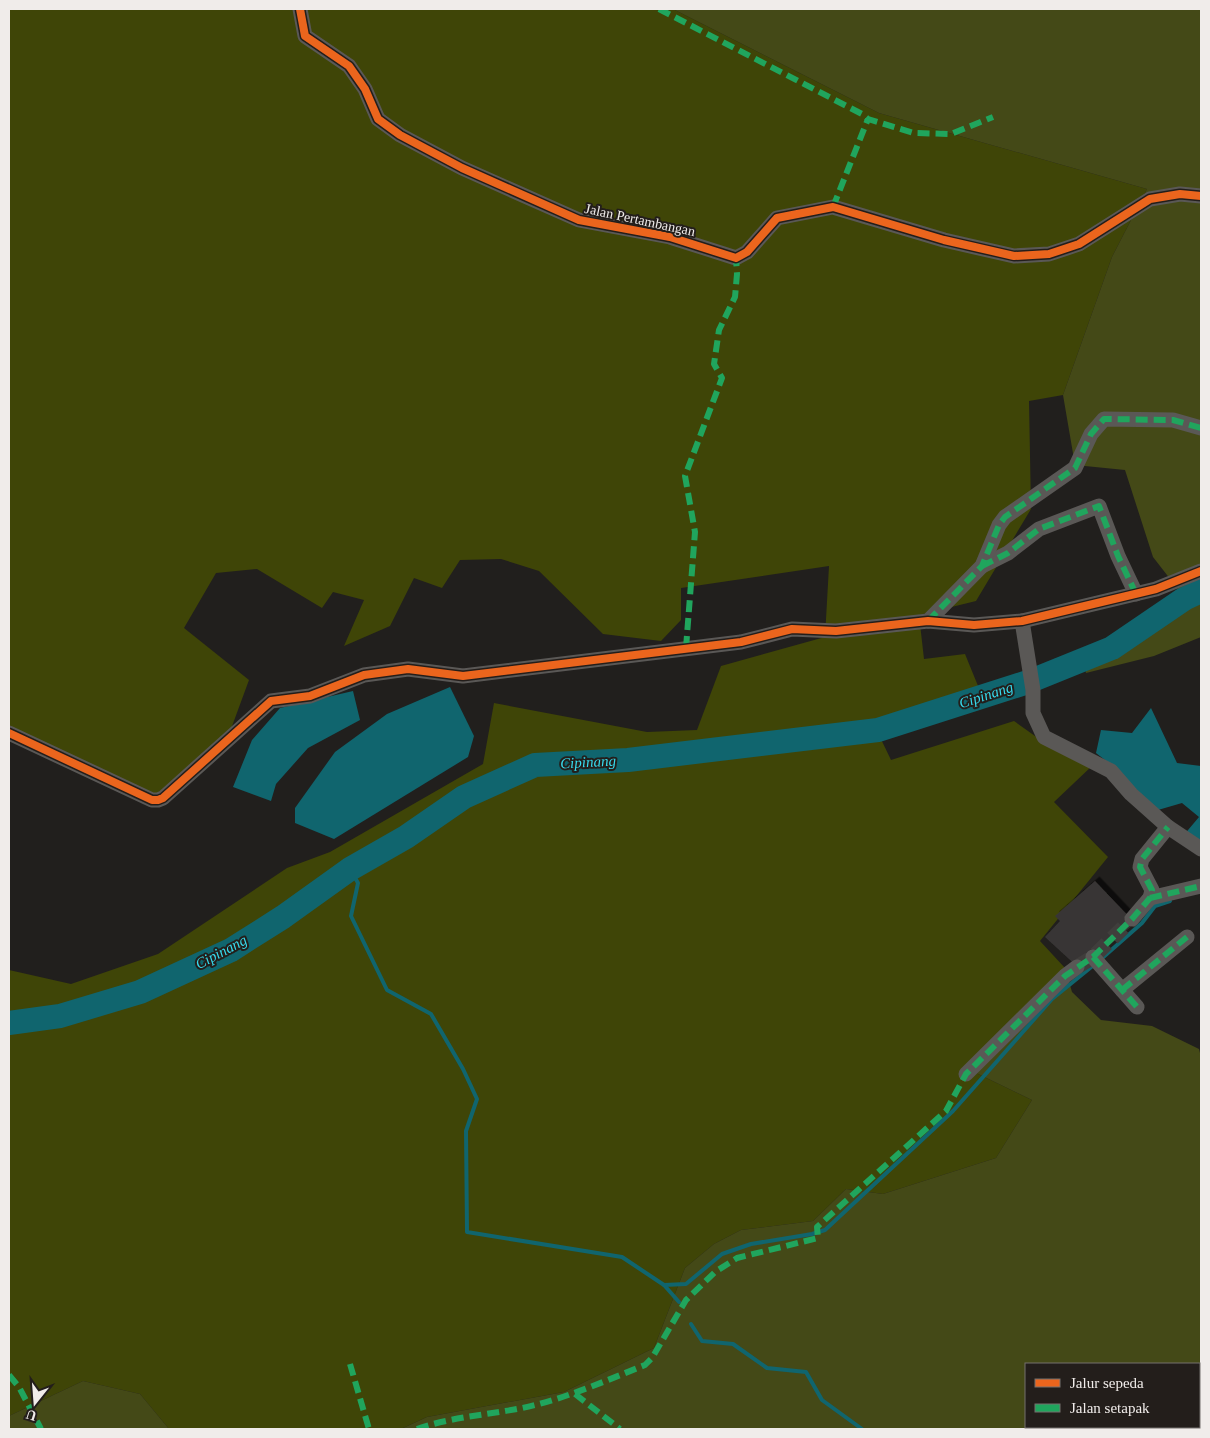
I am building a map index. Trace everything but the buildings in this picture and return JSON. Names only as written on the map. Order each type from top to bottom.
[{"type":"street","name":"Jalan Pertambangan","points":[[300,9],[305,36],[349,66],[365,88],[378,119],[400,135],[462,168],[579,220],[670,237],[736,258],[747,252],[778,218],[833,207],[944,240],[1014,256],[1049,254],[1079,244],[1150,199],[1180,194],[1201,196]]},
{"type":"street","points":[[982,566],[999,525],[1005,518],[1075,468],[1091,434],[1104,419],[1173,420],[1201,428]]},
{"type":"street","points":[[928,621],[982,566],[1008,553],[1039,529],[1099,506],[1118,556],[1136,594]]},
{"type":"street","points":[[9,733],[152,800],[158,800],[163,798],[271,701],[310,696],[364,675],[408,669],[463,676],[741,642],[792,629],[836,631],[928,621],[974,625],[1022,621],[1156,589],[1201,571]]},
{"type":"street","points":[[1022,621],[1033,690],[1032,713],[1044,738],[1111,771],[1131,794],[1168,827],[1201,849]]},
{"type":"street","points":[[1132,919],[1150,898],[1152,890],[1140,867],[1142,859],[1168,827]]},
{"type":"street","points":[[1150,898],[1201,886]]},
{"type":"street","points":[[1122,990],[1187,937]]},
{"type":"street","points":[[1097,961],[1137,1007]]},
{"type":"street","points":[[966,1074],[1065,976],[1077,967]]},
{"type":"green space","points":[[9,9],[673,9],[879,113],[1147,189],[1112,257],[1063,395],[1029,401],[1031,509],[976,601],[919,615],[924,659],[965,654],[985,703],[879,735],[891,760],[1014,721],[1042,741],[1093,765],[1054,802],[1108,857],[1040,941],[1065,968],[970,1070],[1032,1100],[996,1158],[883,1194],[846,1189],[813,1221],[741,1230],[714,1244],[685,1268],[654,1348],[564,1392],[427,1417],[401,1429],[169,1429],[140,1394],[83,1381],[9,1416],[9,970],[71,984],[158,954],[287,868],[330,852],[483,764],[494,703],[647,732],[697,730],[721,666],[825,637],[829,566],[681,588],[681,620],[661,641],[603,634],[539,571],[501,559],[460,560],[442,588],[414,578],[390,626],[344,646],[364,600],[333,592],[322,608],[257,569],[216,573],[184,628],[249,680],[224,748],[156,804],[9,733]]},
{"type":"green space","points":[[673,9],[1201,9],[1201,637],[1154,656],[1086,673],[1081,653],[1117,638],[1181,593],[1153,557],[1125,470],[1075,465],[1063,395],[1112,257],[1147,189],[879,113]]},
{"type":"green space","points":[[1065,968],[1072,992],[1101,1020],[1152,1026],[1199,1049],[1201,1057],[1201,1429],[401,1429],[427,1417],[564,1392],[654,1348],[685,1268],[714,1244],[741,1230],[813,1221],[846,1189],[883,1194],[996,1158],[1032,1100],[970,1070]]},
{"type":"green space","points":[[83,1381],[140,1394],[169,1429],[9,1429],[9,1416]]},
{"type":"water","points":[[450,687],[474,736],[468,757],[334,839],[295,823],[295,808],[335,752],[387,714]]},
{"type":"water","points":[[353,691],[360,720],[308,748],[276,784],[271,801],[233,787],[252,740],[280,708]]},
{"type":"water","points":[[1151,708],[1177,763],[1201,766],[1201,851],[1183,836],[1199,817],[1182,803],[1158,810],[1146,804],[1119,771],[1096,753],[1101,730],[1132,733]]},
{"type":"waterway","name":"Cipinang","points":[[9,1023],[60,1016],[140,992],[231,950],[283,917],[350,869],[406,837],[464,797],[535,765],[628,760],[878,730],[1028,682],[1112,648],[1184,599],[1201,591]]},
{"type":"waterway","points":[[350,869],[358,883],[351,916],[387,990],[431,1014],[463,1069],[477,1099],[466,1131],[467,1232],[622,1257],[664,1285],[686,1284],[722,1254],[751,1244],[812,1234],[825,1230],[953,1111],[1052,999],[1095,964]]},
{"type":"waterway","points":[[1100,960],[1142,923],[1155,906],[1170,901]]},
{"type":"waterway","points":[[664,1285],[679,1302]]},
{"type":"waterway","points":[[691,1324],[702,1341],[733,1344],[767,1368],[806,1372],[822,1400],[862,1429]]},
{"type":"tunnel","points":[[1077,967],[1093,957],[1132,919]]},
{"type":"marked path","points":[[659,9],[862,114],[868,119],[914,133],[951,134],[993,117]]},
{"type":"marked path","points":[[833,207],[868,119]]},
{"type":"marked path","points":[[686,648],[695,532],[685,476],[722,378],[714,364],[719,330],[735,297],[736,258]]},
{"type":"marked path","points":[[928,621],[982,566],[999,525],[1005,517],[1075,468],[1091,434],[1104,419],[1173,420],[1201,428]]},
{"type":"marked path","points":[[982,566],[1008,553],[1039,529],[1099,506],[1118,556],[1136,594]]},
{"type":"marked path","points":[[417,1429],[456,1419],[554,1400],[645,1365],[652,1358],[686,1300],[715,1272],[737,1258],[818,1238],[817,1227],[946,1111],[966,1074],[1065,976],[1093,957],[1132,919],[1150,898],[1152,890],[1140,867],[1142,859],[1168,827]]},
{"type":"marked path","points":[[1150,898],[1201,886]]},
{"type":"marked path","points":[[1122,990],[1187,937]]},
{"type":"marked path","points":[[1093,957],[1137,1007]]},
{"type":"marked path","points":[[350,1364],[369,1429]]},
{"type":"marked path","points":[[9,1375],[19,1387],[41,1429]]},
{"type":"marked path","points":[[575,1394],[620,1429]]},
{"type":"cycle path","points":[[300,9],[305,36],[349,66],[365,89],[378,119],[400,135],[462,168],[579,220],[670,237],[736,258],[747,252],[777,218],[833,207],[944,240],[1014,256],[1049,254],[1079,244],[1150,199],[1180,194],[1201,196]]},
{"type":"cycle path","points":[[9,733],[152,800],[158,800],[163,798],[271,701],[310,696],[364,675],[408,669],[463,676],[741,642],[792,629],[836,631],[928,621],[974,625],[1022,621],[1156,589],[1201,571]]}]
